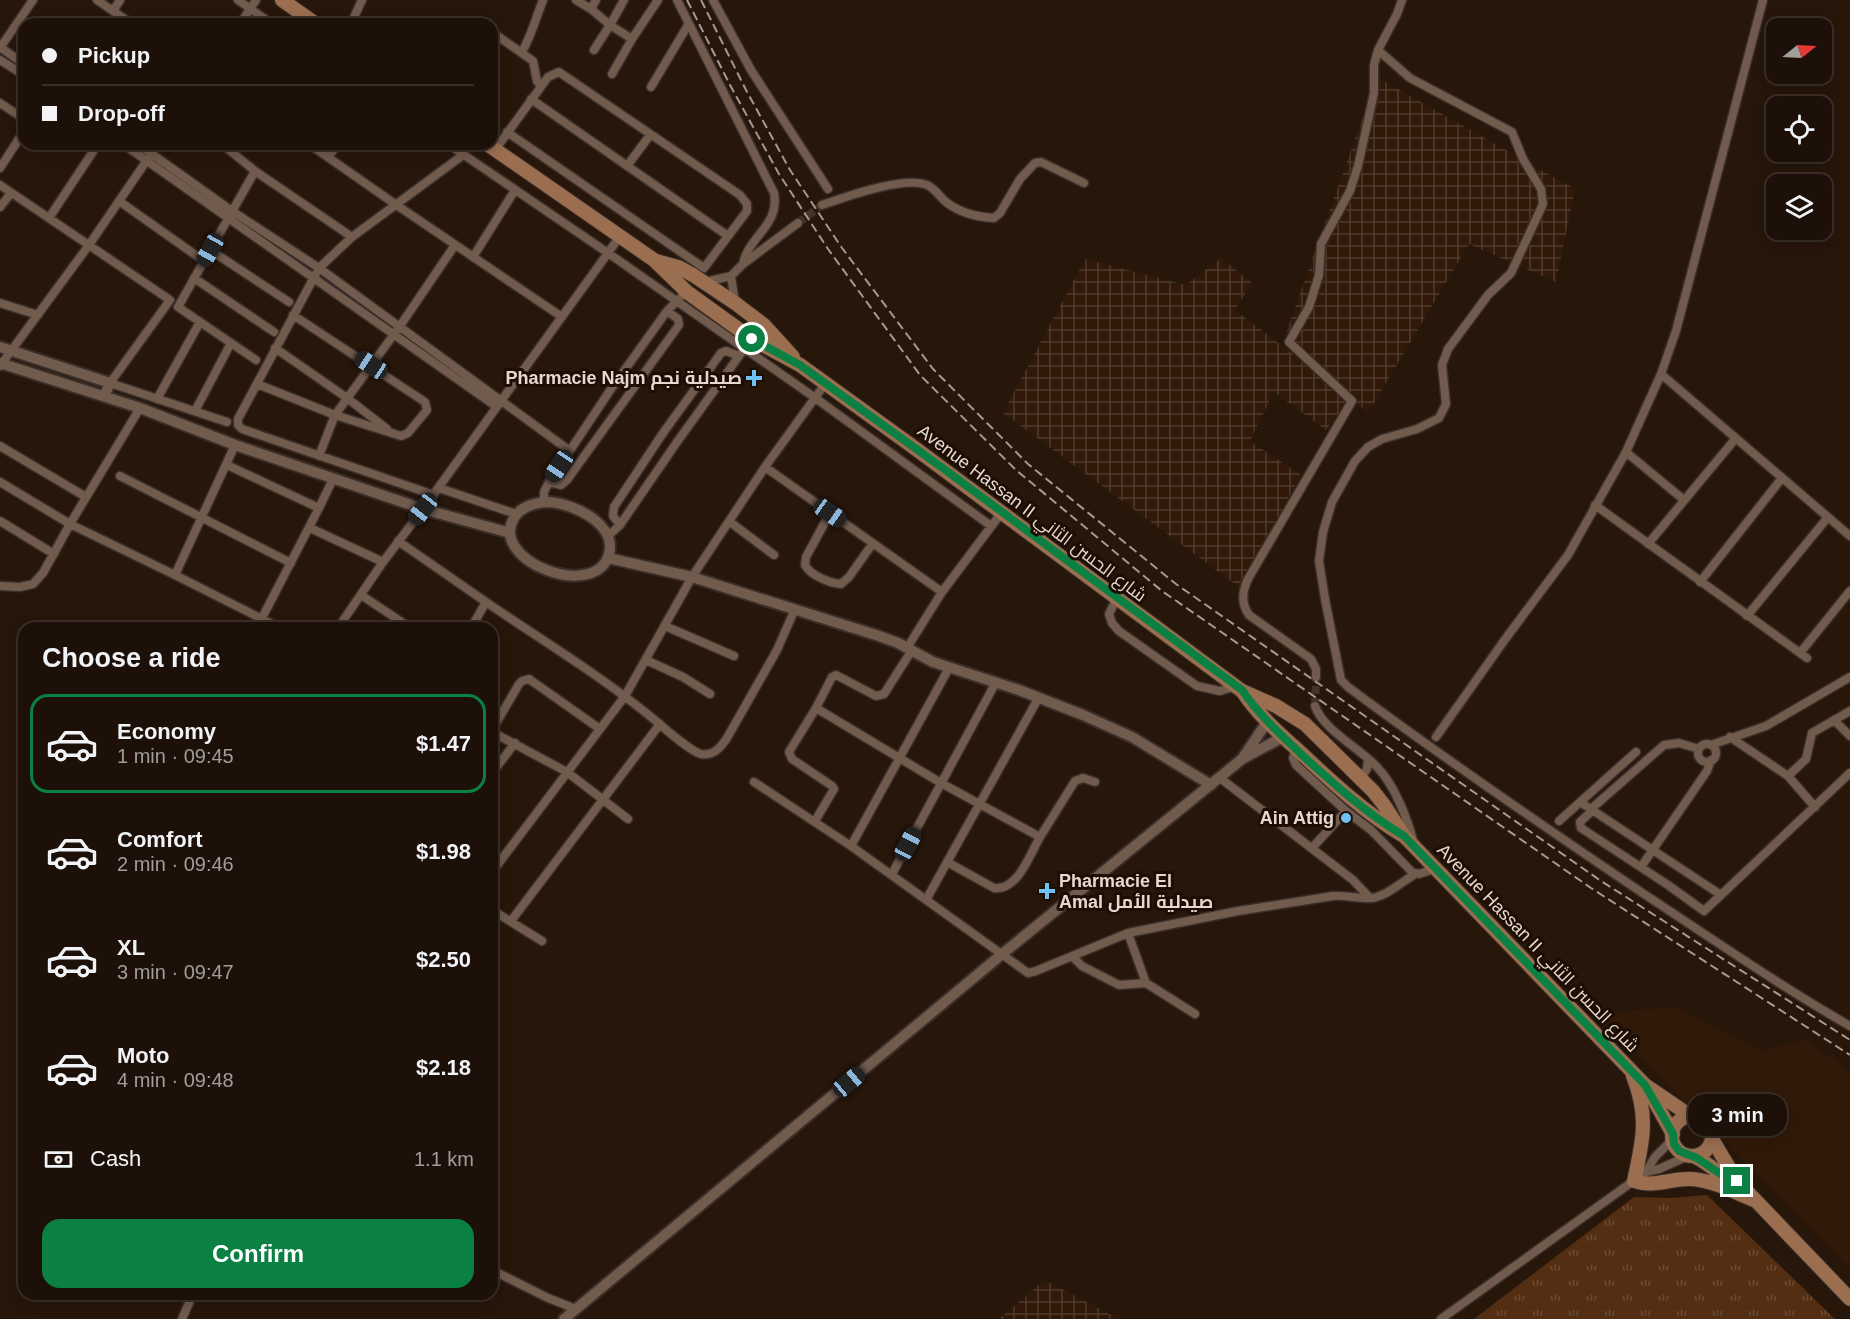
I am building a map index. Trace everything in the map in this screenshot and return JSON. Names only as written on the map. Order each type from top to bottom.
[{"type":"main road","points":[[282,0],[308,18]]},
{"type":"main road","name":"Avenue Hassan II شارع الحسن الثاني","points":[[495,150],[654,260],[682,296],[749,344],[800,365]]},
{"type":"main road","name":"Avenue Hassan II شارع الحسن الثاني","points":[[654,260],[678,267],[735,303],[764,324],[800,365],[825,384],[1239,688],[1297,718],[1365,783],[1384,805],[1404,836],[1630,1070],[1645,1085],[1692,1117]]},
{"type":"main road","points":[[682,296],[692,284],[705,282]]},
{"type":"main road","points":[[749,344],[760,334],[764,324]]},
{"type":"main road","name":"Avenue Hassan II شارع الحسن الثاني","points":[[1239,688],[1267,722],[1350,806],[1404,836]]},
{"type":"main road","points":[[1281,735],[1279,727],[1285,719],[1297,718]]},
{"type":"main road","points":[[1350,806],[1365,799],[1369,794],[1365,783]]},
{"type":"main road","points":[[1630,1070],[1639,1091],[1644,1120],[1644,1137],[1634,1181],[1655,1184],[1695,1179],[1754,1200]]},
{"type":"main road","name":"Avenue Hassan II شارع الحسن الثاني","points":[[1645,1085],[1673,1137]]},
{"type":"main road","points":[[1737,1181],[1722,1175],[1702,1160],[1676,1148],[1673,1137],[1679,1122],[1692,1117],[1701,1119],[1709,1125],[1712,1139],[1737,1181],[1850,1299]]},
{"type":"main road","points":[[1690,1156],[1706,1151],[1712,1139]]},
{"type":"street","points":[[20,18],[33,0]]},
{"type":"street","points":[[97,0],[123,18]]},
{"type":"street","points":[[113,11],[120,0]]},
{"type":"street","points":[[238,0],[263,18]]},
{"type":"street","points":[[244,18],[256,0]]},
{"type":"street","points":[[354,18],[362,0]]},
{"type":"street","points":[[522,52],[530,39],[531,28],[543,0]]},
{"type":"street","points":[[576,0],[591,9],[610,26],[632,39]]},
{"type":"street","points":[[591,9],[596,0]]},
{"type":"street","points":[[594,50],[624,0]]},
{"type":"street","points":[[612,74],[658,0]]},
{"type":"street","points":[[677,0],[774,193],[774,214],[750,246],[743,264]]},
{"type":"street","points":[[713,0],[751,70],[828,189]]},
{"type":"street","points":[[1316,677],[1316,669],[1311,658],[1249,615],[1244,608],[1243,597],[1248,579],[1352,401],[1289,342],[1309,307],[1319,274],[1321,244],[1350,191],[1358,166],[1374,93],[1374,65],[1378,50],[1402,0]]},
{"type":"street","points":[[1436,737],[1564,561],[1626,452],[1661,374],[1676,332],[1763,0]]},
{"type":"street","points":[[18,21],[0,47],[18,60]]},
{"type":"street","points":[[651,87],[688,25]]},
{"type":"street","points":[[498,36],[533,61],[537,81],[541,86]]},
{"type":"street","points":[[1378,50],[1410,78],[1512,132],[1523,159],[1541,189],[1543,204],[1517,265],[1488,295],[1448,349],[1443,365],[1446,404],[1439,418],[1417,429],[1382,439],[1368,447],[1355,461],[1332,502],[1323,532],[1319,561],[1341,680],[1426,746],[1546,828],[1715,942],[1850,1026]]},
{"type":"street","points":[[0,60],[18,71]]},
{"type":"street","points":[[498,140],[551,74],[563,73],[743,197],[747,204],[747,211],[704,268],[507,132]]},
{"type":"street","points":[[531,99],[728,236]]},
{"type":"street","points":[[0,103],[18,115]]},
{"type":"street","points":[[627,166],[650,135]]},
{"type":"street","points":[[0,168],[18,140]]},
{"type":"street","points":[[49,218],[94,150]]},
{"type":"street","points":[[135,150],[149,157],[312,277],[394,334],[570,451]]},
{"type":"street","points":[[143,150],[149,157]]},
{"type":"street","points":[[154,150],[89,245],[1,364],[140,408],[236,445],[423,509],[510,533]]},
{"type":"street","points":[[229,150],[255,171],[352,237]]},
{"type":"street","points":[[318,150],[562,317]]},
{"type":"street","points":[[328,157],[333,150]]},
{"type":"street","points":[[456,150],[608,254],[682,296],[667,311],[611,389],[549,482],[544,492],[544,502]]},
{"type":"street","points":[[463,155],[394,204],[352,237],[319,268],[312,277],[238,419],[238,425],[242,429],[319,456],[516,514]]},
{"type":"street","points":[[822,205],[856,192],[913,182],[932,188],[946,202],[966,214],[993,218],[1000,213],[1020,179],[1035,163],[1041,162],[1084,183]]},
{"type":"street","points":[[255,171],[178,307],[256,360]]},
{"type":"street","points":[[0,185],[170,300],[110,383],[104,396]]},
{"type":"street","points":[[473,257],[515,190]]},
{"type":"street","points":[[0,207],[10,193]]},
{"type":"street","points":[[119,201],[204,261]]},
{"type":"street","points":[[230,215],[319,268],[400,326],[499,404]]},
{"type":"street","points":[[705,282],[731,276],[743,264],[798,223]]},
{"type":"street","points":[[342,622],[383,562],[620,236]]},
{"type":"street","points":[[319,456],[335,415],[455,245]]},
{"type":"street","points":[[210,250],[289,302]]},
{"type":"street","points":[[731,276],[735,303]]},
{"type":"street","points":[[194,278],[274,332]]},
{"type":"street","points":[[0,303],[38,315]]},
{"type":"street","points":[[549,482],[557,486],[564,484],[679,325],[678,319],[667,311]]},
{"type":"street","points":[[257,384],[335,415],[401,436],[408,433],[427,410],[425,402],[293,315]]},
{"type":"street","points":[[157,399],[200,322]]},
{"type":"street","points":[[195,411],[231,343]]},
{"type":"street","points":[[608,536],[620,525],[749,344],[814,397],[991,526]]},
{"type":"street","points":[[0,346],[227,422]]},
{"type":"street","points":[[276,348],[392,433]]},
{"type":"street","points":[[620,525],[613,516],[614,507],[663,433],[719,355],[726,351],[739,357]]},
{"type":"street","points":[[1661,374],[1850,536]]},
{"type":"street","points":[[498,864],[626,696],[692,577],[765,467],[825,384]]},
{"type":"street","points":[[611,389],[625,399]]},
{"type":"street","points":[[0,586],[33,585],[43,573],[140,408]]},
{"type":"street","points":[[663,433],[677,442]]},
{"type":"street","points":[[1648,544],[1736,438]]},
{"type":"street","points":[[175,574],[236,445]]},
{"type":"street","points":[[0,446],[86,497]]},
{"type":"street","points":[[1626,452],[1684,500]]},
{"type":"street","points":[[227,465],[319,508]]},
{"type":"street","points":[[765,467],[942,592]]},
{"type":"street","points":[[120,476],[291,563]]},
{"type":"street","points":[[1700,582],[1782,478]]},
{"type":"street","points":[[261,620],[310,528],[333,479]]},
{"type":"street","points":[[0,482],[70,524],[175,574],[266,622]]},
{"type":"street","points":[[544,502],[557,502],[581,512],[602,526],[608,536],[610,547],[608,558],[602,567],[587,575],[553,573],[536,565],[521,554],[512,543],[511,522],[516,514],[531,505],[544,502]]},
{"type":"street","points":[[1595,505],[1803,655],[1850,591]]},
{"type":"street","points":[[815,821],[834,789],[792,759],[789,752],[816,708],[832,676],[836,675],[876,696],[884,694],[942,592],[1002,512]]},
{"type":"street","points":[[830,513],[806,557],[805,565],[810,572],[841,585],[873,543]]},
{"type":"street","points":[[1747,616],[1828,517]]},
{"type":"street","points":[[0,520],[54,554]]},
{"type":"street","points":[[730,522],[774,555]]},
{"type":"street","points":[[310,528],[383,562]]},
{"type":"street","points":[[398,542],[626,696],[701,754],[713,753],[721,748],[777,650],[795,609]]},
{"type":"street","points":[[608,558],[692,577],[879,636],[927,660],[1039,697],[1083,715],[1132,737],[1211,785]]},
{"type":"street","points":[[361,595],[402,622]]},
{"type":"street","points":[[1117,598],[1109,614],[1112,623],[1119,631],[1197,686],[1220,691],[1239,688]]},
{"type":"street","points":[[474,622],[486,602]]},
{"type":"street","points":[[665,626],[734,656]]},
{"type":"street","points":[[646,660],[683,677],[710,694]]},
{"type":"street","points":[[851,846],[949,668]]},
{"type":"street","points":[[1699,749],[1703,745],[1712,745],[1766,726],[1850,677]]},
{"type":"street","points":[[498,721],[519,684],[529,679],[600,729]]},
{"type":"street","points":[[892,874],[996,682]]},
{"type":"street","points":[[926,900],[1039,697]]},
{"type":"street","points":[[1315,706],[1321,718],[1378,768],[1387,780],[1407,821],[1415,847]]},
{"type":"street","points":[[816,708],[941,783],[1040,837]]},
{"type":"street","points":[[1788,776],[1806,759],[1812,733],[1850,711]]},
{"type":"street","points":[[1834,720],[1850,735]]},
{"type":"street","points":[[1242,759],[1267,722]]},
{"type":"street","points":[[511,921],[660,724]]},
{"type":"street","points":[[498,734],[567,772],[628,819]]},
{"type":"street","points":[[564,1319],[1001,955],[1242,759],[1281,735]]},
{"type":"street","points":[[1730,737],[1788,776],[1815,807]]},
{"type":"street","points":[[498,765],[515,743]]},
{"type":"street","points":[[1699,749],[1679,743],[1664,745],[1580,822],[1581,828],[1704,911],[1850,773]]},
{"type":"street","points":[[1641,867],[1707,771],[1716,753],[1712,745]]},
{"type":"street","points":[[1699,749],[1700,758],[1705,761],[1711,760]]},
{"type":"street","points":[[1559,821],[1636,752]]},
{"type":"street","points":[[1365,783],[1368,759]]},
{"type":"street","points":[[947,862],[994,888],[1006,887],[1015,879],[1075,781],[1083,778],[1095,782]]},
{"type":"street","points":[[1220,778],[1353,880],[1369,897]]},
{"type":"street","points":[[754,782],[892,874],[1028,973],[1128,933],[1238,911],[1333,896],[1369,897],[1383,894],[1415,873],[1437,868]]},
{"type":"street","points":[[1580,802],[1721,895]]},
{"type":"street","points":[[1312,848],[1350,806],[1415,873]]},
{"type":"street","points":[[498,913],[542,941]]},
{"type":"street","points":[[1128,933],[1146,983]]},
{"type":"street","points":[[1072,956],[1082,966],[1119,985],[1146,983],[1195,1014]]},
{"type":"street","points":[[1441,1319],[1646,1172],[1655,1157],[1673,1137]]},
{"type":"street","points":[[1646,1172],[1690,1156]]},
{"type":"street","points":[[498,1273],[576,1309]]},
{"type":"street","points":[[182,1319],[190,1300]]},
{"type":"shaded area","points":[[1377,77],[1575,189],[1556,282],[1469,244],[1368,413],[1351,398],[1326,430],[1274,392],[1250,441],[1301,475],[1239,587],[1003,413],[1085,259],[1186,285],[1221,258],[1252,283],[1235,310],[1349,397],[1285,336]]},
{"type":"shaded area","points":[[1676,1007],[1761,1051],[1805,1040],[1850,1070],[1850,1269],[1596,1013]]},
{"type":"shaded area","points":[[1045,1280],[1119,1319],[999,1319]]},
{"type":"green space","points":[[1707,1195],[1835,1319],[1474,1319],[1634,1197],[1671,1198]]},
{"type":"tunnel","points":[[798,223],[822,205]]},
{"type":"tunnel","points":[[1315,706],[1316,677]]},
{"type":"railway","points":[[687,0],[779,174],[828,249],[920,375],[1016,470],[1162,591],[1591,888],[1850,1055]]},
{"type":"railway","points":[[701,0],[746,90],[790,170],[842,248],[933,369],[1028,464],[1176,584],[1601,881],[1850,1040]]},
{"type":"place","name":"Pharmacie Najm صيدلية نجم","points":[[754,378]]},
{"type":"place","name":"Ain Attig","points":[[1346,818]]},
{"type":"place","name":"Pharmacie El Amal صيدلية الأمل","points":[[1047,891]]},
{"type":"route","points":[[752,339],[800,365],[1242,690],[1255,709],[1341,791],[1380,822],[1404,836],[1437,868],[1645,1085],[1673,1134],[1674,1144],[1679,1151],[1702,1160],[1722,1175],[1737,1181]]}]
